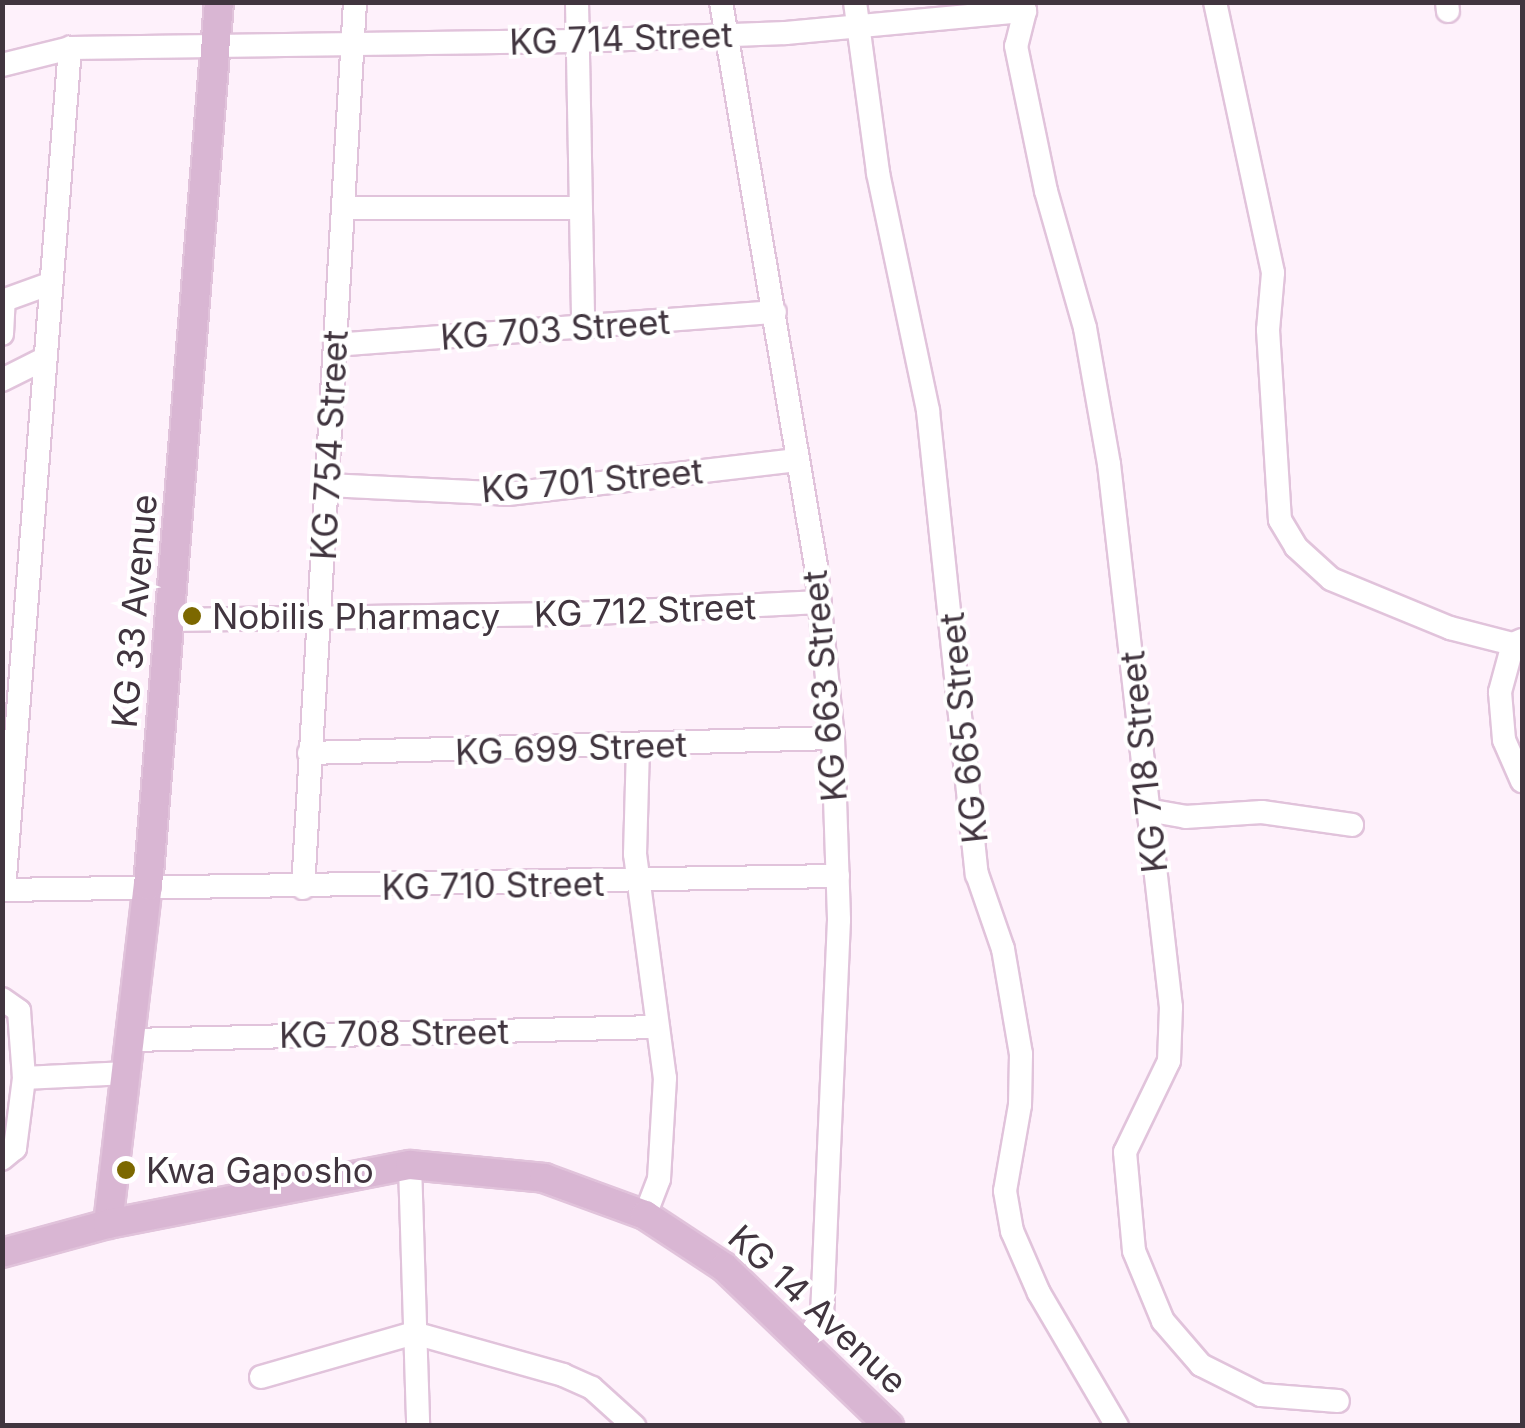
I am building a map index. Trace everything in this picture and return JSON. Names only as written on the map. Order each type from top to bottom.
[{"type":"main road","name":"KG 33 Avenue","points":[[108,1224],[148,886],[218,2]]},
{"type":"main road","name":"KG 14 Avenue","points":[[2,1253],[108,1224],[410,1165],[544,1178],[645,1214],[724,1266],[807,1340],[889,1426]]},
{"type":"street","name":"KG 754 Street","points":[[302,888],[355,2]]},
{"type":"street","points":[[577,2],[583,329]]},
{"type":"street","name":"KG 663 Street","points":[[721,2],[820,602],[833,738],[838,876],[822,1315],[807,1340]]},
{"type":"street","points":[[1215,2],[1273,274],[1269,352],[1280,520],[1296,547],[1331,579],[1438,623],[1518,642],[1500,692],[1504,740],[1522,781]]},
{"type":"street","name":"KG 714 Street","points":[[2,65],[70,48],[577,41],[727,34],[857,14],[1018,7]]},
{"type":"street","name":"KG 718 Street","points":[[1018,7],[1016,46],[1046,192],[1085,328],[1109,464],[1171,1049],[1125,1152],[1134,1251],[1163,1321],[1201,1365],[1261,1395],[1338,1400]]},
{"type":"street","name":"KG 665 Street","points":[[857,14],[878,172],[928,410],[977,874],[1003,949],[1021,1054],[1020,1105],[1005,1191],[1012,1231],[1039,1293],[1118,1426]]},
{"type":"street","points":[[3,890],[10,750],[70,48]]},
{"type":"street","points":[[342,208],[580,208]]},
{"type":"street","points":[[2,334],[3,300],[49,284]]},
{"type":"street","name":"KG 703 Street","points":[[336,345],[775,312]]},
{"type":"street","points":[[2,380],[42,360]]},
{"type":"street","name":"KG 701 Street","points":[[327,485],[508,494],[797,460]]},
{"type":"street","name":"KG 712 Street","points":[[171,620],[820,602]]},
{"type":"street","name":"KG 699 Street","points":[[309,754],[638,747],[833,738]]},
{"type":"street","points":[[638,747],[637,882],[664,1122],[657,1191],[645,1214]]},
{"type":"street","points":[[1147,810],[1185,818],[1274,812],[1352,824]]},
{"type":"street","name":"KG 710 Street","points":[[3,890],[148,886],[302,888],[838,876]]},
{"type":"street","points":[[2,999],[19,1011],[24,1078],[16,1148],[2,1159]]},
{"type":"street","name":"KG 708 Street","points":[[132,1040],[656,1026]]},
{"type":"street","points":[[24,1078],[127,1072]]},
{"type":"street","points":[[410,1165],[418,1426]]},
{"type":"street","points":[[261,1377],[414,1333],[564,1375],[592,1388],[634,1426]]},
{"type":"place","name":"Nobilis Pharmacy","points":[[192,616]]},
{"type":"place","name":"Kwa Gaposho","points":[[126,1170]]}]
